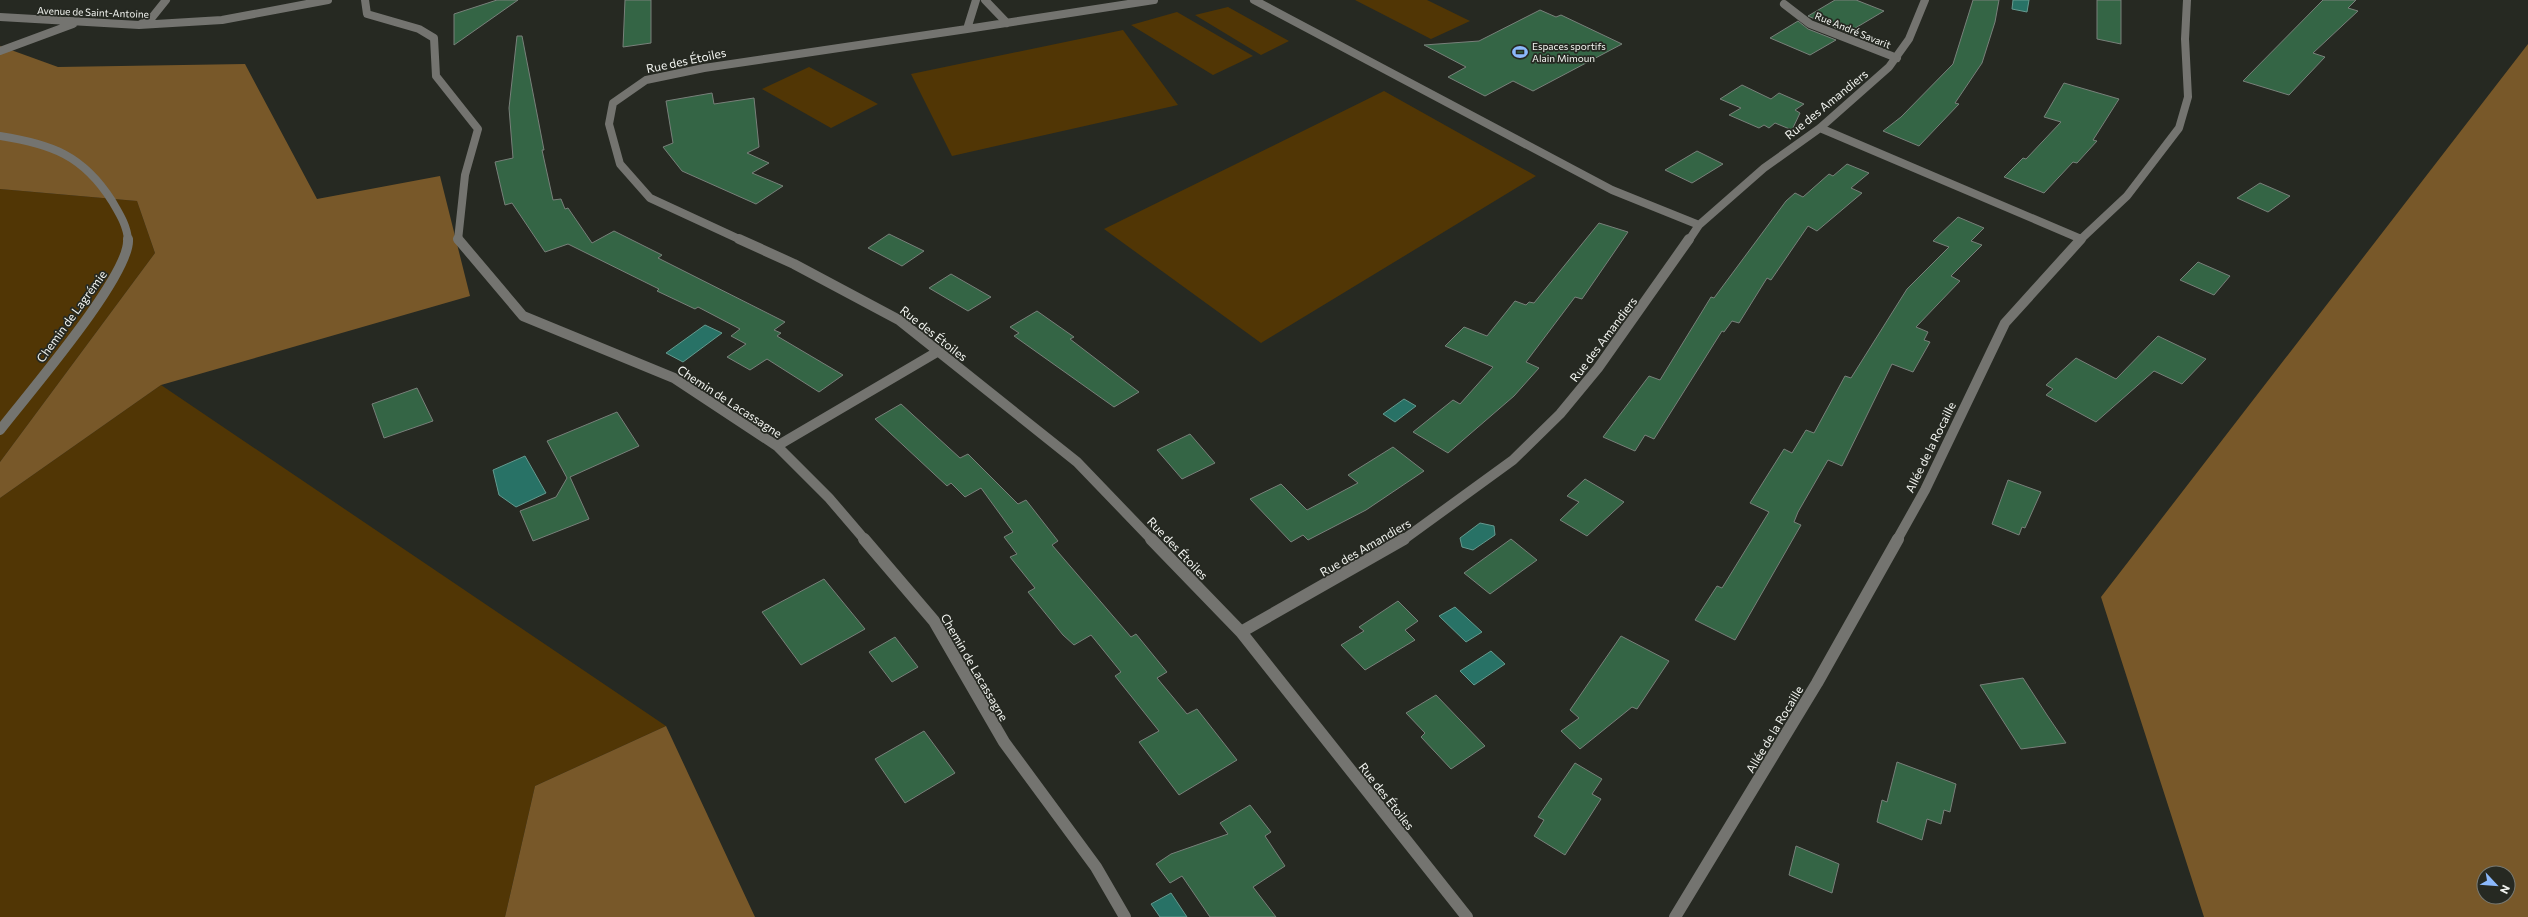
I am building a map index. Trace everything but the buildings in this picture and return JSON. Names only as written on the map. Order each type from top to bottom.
[{"type":"street","points":[[139,25],[150,20],[166,0]]},
{"type":"street","name":"Avenue de Saint-Antoine","points":[[0,17],[139,25],[222,20],[328,0]]},
{"type":"street","name":"Chemin de Lacassagne","points":[[365,0],[367,14],[419,29],[434,38],[436,76],[478,129],[465,175],[458,241],[523,316],[674,378],[777,446],[829,498],[934,621],[1004,742],[1096,867],[1125,917]]},
{"type":"street","points":[[967,29],[976,0]]},
{"type":"street","points":[[984,0],[1008,23]]},
{"type":"street","name":"Rue des Étoiles","points":[[1154,0],[704,68],[646,80],[613,103],[610,124],[620,164],[650,198],[794,264],[892,316],[1078,462],[1241,632],[1441,887],[1467,917]]},
{"type":"street","points":[[1254,0],[1612,190],[1699,225]]},
{"type":"street","name":"Rue des Amandiers","points":[[1241,632],[1408,537],[1513,460],[1560,414],[1598,368],[1699,225],[1764,168],[1820,128],[1897,58],[1909,39],[1925,0]]},
{"type":"street","name":"Allée de la Rocaille","points":[[1674,917],[1817,683],[1925,490],[2005,323],[2082,239],[2127,196],[2180,128],[2188,97],[2185,39],[2186,0]]},
{"type":"street","name":"Rue André Savarit","points":[[1784,4],[1810,24],[1897,58]]},
{"type":"street","points":[[0,51],[77,22]]},
{"type":"street","points":[[1820,128],[2082,239]]},
{"type":"street","name":"Chemin de Lagrémie","points":[[0,136],[46,146],[73,156],[95,174],[127,226],[128,249],[116,275],[92,312],[0,430]]},
{"type":"street","points":[[777,446],[937,352]]},
{"type":"shaded area","points":[[1355,0],[1427,0],[1470,21],[1431,39]]},
{"type":"shaded area","points":[[1228,7],[1289,41],[1261,55],[1195,15]]},
{"type":"shaded area","points":[[1177,12],[1253,56],[1213,75],[1131,25]]},
{"type":"shaded area","points":[[1123,30],[1178,105],[952,156],[911,74]]},
{"type":"shaded area","points":[[2528,44],[2528,917],[2204,917],[2101,597]]},
{"type":"shaded area","points":[[0,46],[58,67],[245,64],[317,199],[440,176],[470,296],[161,385],[0,498],[0,462],[155,253],[137,201],[0,189]]},
{"type":"shaded area","points":[[809,67],[878,104],[831,128],[762,89]]},
{"type":"shaded area","points":[[1384,91],[1536,176],[1261,343],[1104,229]]},
{"type":"shaded area","points":[[0,189],[137,201],[155,253],[0,462]]},
{"type":"shaded area","points":[[161,385],[666,726],[535,786],[505,917],[0,917],[0,498]]},
{"type":"shaded area","points":[[666,726],[755,917],[505,917],[535,786]]},
{"type":"water","points":[[2013,0],[2029,0],[2027,12],[2012,9]]},
{"type":"water","points":[[705,325],[722,333],[683,362],[666,353]]},
{"type":"water","points":[[1404,399],[1416,406],[1395,422],[1383,414]]},
{"type":"water","points":[[525,456],[546,493],[516,507],[499,495],[493,470]]},
{"type":"water","points":[[1480,523],[1494,526],[1495,535],[1473,550],[1462,547],[1460,538]]},
{"type":"water","points":[[1455,607],[1482,632],[1466,642],[1439,616]]},
{"type":"water","points":[[1491,651],[1505,664],[1474,685],[1460,671]]},
{"type":"water","points":[[1171,893],[1187,917],[1160,917],[1151,904]]},
{"type":"place","name":"Espaces sportifs Alain Mimoun","points":[[1520,52]]}]
